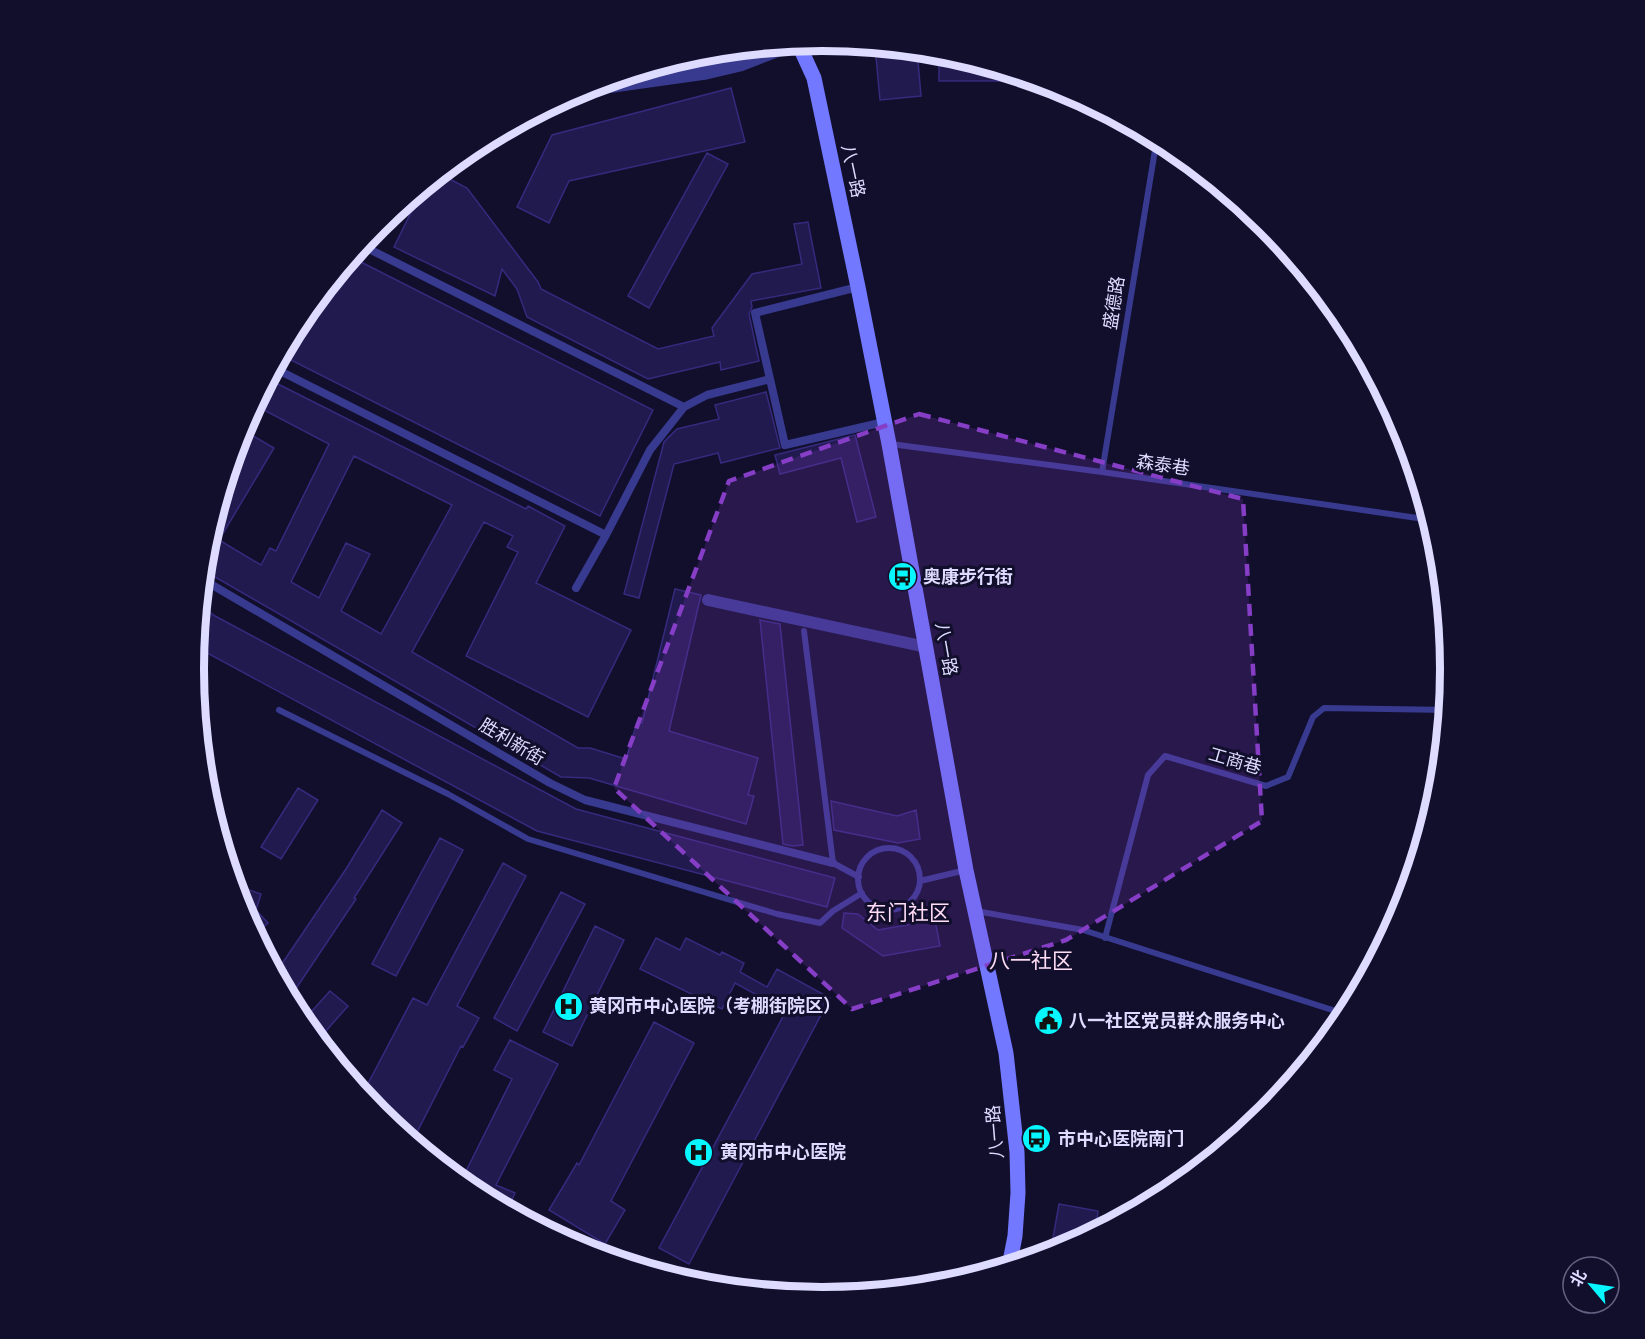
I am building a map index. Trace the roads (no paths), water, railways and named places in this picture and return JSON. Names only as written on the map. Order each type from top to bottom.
[{"type":"main road","name":"八一路","points":[[800,52],[814,78],[858,287],[889,444],[966,870],[1006,1053],[1017,1152],[1018,1193],[1015,1236],[1010,1258]]},
{"type":"street","points":[[627,83],[706,72],[740,64],[768,53]]},
{"type":"street","points":[[706,72],[716,61]]},
{"type":"street","points":[[369,249],[684,407]]},
{"type":"street","points":[[858,287],[755,313],[785,445],[884,422]]},
{"type":"street","points":[[281,371],[606,535]]},
{"type":"street","points":[[576,588],[650,450],[684,407],[707,395],[771,379]]},
{"type":"street","name":"胜利新街","points":[[210,584],[550,783],[585,800],[833,863]]},
{"type":"street","points":[[708,600],[926,647]]},
{"type":"lane","name":"盛德路","points":[[1102,472],[1155,148]]},
{"type":"lane","name":"森泰巷","points":[[889,444],[1102,472],[1422,519]]},
{"type":"lane","points":[[804,631],[833,863],[859,877]]},
{"type":"lane","name":"工商巷","points":[[1105,938],[1148,775],[1165,756],[1266,786],[1288,777],[1313,717],[1324,708],[1440,710]]},
{"type":"lane","points":[[279,710],[448,794],[528,839],[777,914],[820,923],[833,911],[862,893]]},
{"type":"lane","points":[[352,755],[355,748]]},
{"type":"lane","points":[[891,848],[912,858],[920,873],[920,881],[915,896],[903,906],[896,909],[880,908],[872,905],[862,893],[859,877],[864,862],[869,856],[891,848]]},
{"type":"lane","points":[[920,881],[966,870]]},
{"type":"lane","points":[[975,911],[1083,930],[1338,1012]]},
{"type":"place","name":"奥康步行街","points":[[902,577]]},
{"type":"place","name":"黄冈市中心医院（考棚街院区）","points":[[568,1006]]},
{"type":"place","name":"八一社区党员群众服务中心","points":[[1048,1021]]},
{"type":"place","name":"市中心医院南门","points":[[1037,1139]]},
{"type":"place","name":"黄冈市中心医院","points":[[699,1152]]},
{"type":"district","name":"东门社区","points":[[908,913]]},
{"type":"district","name":"八一社区","points":[[1031,961]]}]
